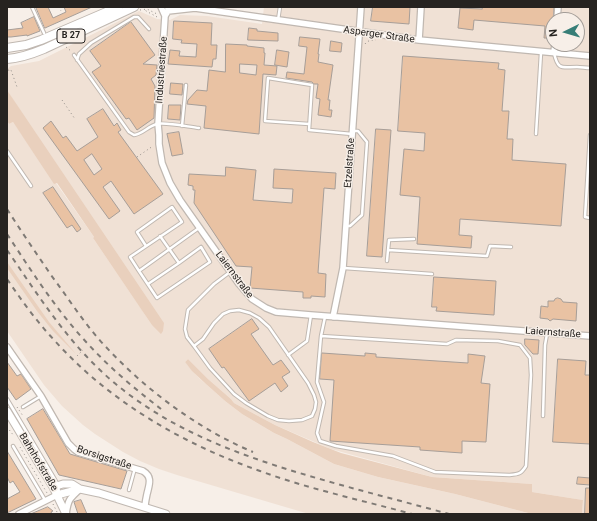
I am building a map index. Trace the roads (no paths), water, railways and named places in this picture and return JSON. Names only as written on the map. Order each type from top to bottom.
[{"type":"main road","name":"B 27","points":[[7,59],[44,49],[134,7]]},
{"type":"main road","name":"B 27","points":[[7,48],[26,45],[41,40],[115,8]]},
{"type":"street","name":"Industriestraße","points":[[158,124],[167,11],[161,7]]},
{"type":"street","name":"Etzelstraße","points":[[333,317],[343,268],[361,7]]},
{"type":"street","points":[[419,40],[421,7]]},
{"type":"street","name":"Asperger Straße","points":[[167,11],[195,8],[210,9],[419,40],[545,51]]},
{"type":"street","name":"Asperger Straße","points":[[554,52],[590,56]]},
{"type":"street","name":"Laiernstraße","points":[[158,124],[159,144],[165,171],[170,183],[243,289],[252,299],[266,308],[276,312],[333,317],[590,336]]},
{"type":"street","name":"Borsigstraße","points":[[8,351],[41,396],[68,443],[74,449],[78,452],[146,472],[150,478],[146,496],[146,511]]},
{"type":"street","name":"Bahnhofstraße","points":[[8,415],[55,486],[66,514]]},
{"type":"street","points":[[55,486],[72,484],[80,489],[99,493],[146,511],[166,514]]},
{"type":"street","points":[[19,514],[47,499],[80,489]]},
{"type":"street","name":"Bahnhofstraße","points":[[66,514],[70,498],[80,489]]},
{"type":"lane","points":[[32,7],[44,33]]},
{"type":"lane","points":[[278,20],[280,7]]},
{"type":"lane","points":[[77,60],[79,54],[91,43],[134,18],[138,18],[149,29]]},
{"type":"lane","points":[[536,134],[542,51]]},
{"type":"lane","points":[[554,52],[556,61],[560,67],[590,69]]},
{"type":"lane","points":[[74,55],[134,136],[158,124],[199,128]]},
{"type":"lane","points":[[309,124],[265,122],[268,78],[312,85],[309,124],[308,130],[358,131],[367,142],[362,215],[350,226],[346,226]]},
{"type":"lane","points":[[182,126],[186,85]]},
{"type":"lane","points":[[590,135],[585,217],[590,218]]},
{"type":"lane","points":[[7,150],[32,186]]},
{"type":"lane","points":[[146,246],[137,232],[172,207],[182,222],[130,257],[157,298],[210,262],[200,247],[148,284]]},
{"type":"lane","points":[[140,271],[200,228]]},
{"type":"lane","points":[[160,236],[179,263]]},
{"type":"lane","points":[[387,261],[389,240],[414,239]]},
{"type":"lane","points":[[388,250],[487,256],[490,246],[511,247]]},
{"type":"lane","points":[[343,268],[432,274]]},
{"type":"lane","points":[[194,346],[203,339],[214,323],[223,314],[230,311],[239,310],[250,313],[259,318],[269,327],[308,383],[316,402],[315,410],[312,416],[302,420],[278,420],[246,403],[234,394],[210,368],[194,346],[187,336],[185,329],[188,310],[214,284],[230,271]]},
{"type":"lane","points":[[288,355],[307,341],[311,315]]},
{"type":"lane","points":[[321,336],[448,344],[456,340],[498,342],[520,345],[530,358],[531,375],[526,466],[519,474],[509,475],[435,472],[393,456],[336,446],[320,441],[317,433],[324,402],[317,382],[321,336],[325,316]]},
{"type":"lane","points":[[542,416],[545,345],[547,333]]},
{"type":"lane","points":[[23,407],[41,396]]},
{"type":"lane","points":[[7,399],[55,486]]},
{"type":"lane","points":[[13,446],[47,499]]},
{"type":"lane","points":[[129,490],[135,468]]},
{"type":"railway","points":[[7,209],[84,321],[98,339],[122,363],[156,393],[193,420],[212,432],[253,452]]},
{"type":"railway","points":[[7,234],[45,291],[96,353],[132,386],[161,409]]},
{"type":"railway","points":[[7,250],[50,313],[87,357],[126,392],[153,411],[183,428],[244,455],[354,489],[449,514]]},
{"type":"railway","points":[[7,279],[42,326],[76,363],[99,383],[149,419],[203,448],[260,471],[316,489],[412,514]]}]
